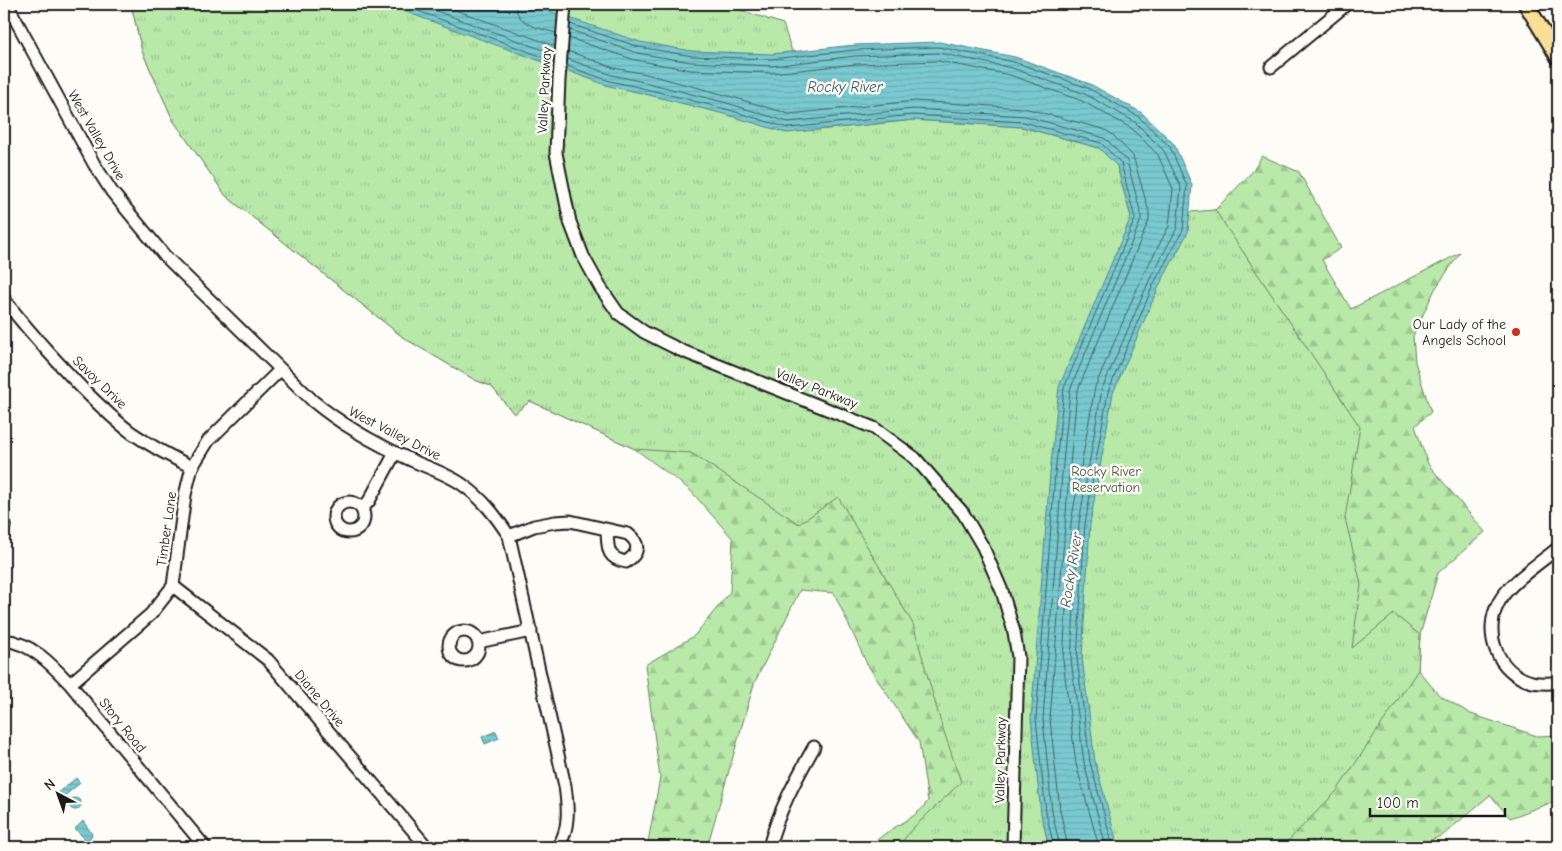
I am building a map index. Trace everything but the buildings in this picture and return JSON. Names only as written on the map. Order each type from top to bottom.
[{"type":"main road","points":[[1526,4],[1558,57]]},
{"type":"street","name":"West Valley Drive","points":[[7,4],[94,164],[112,192],[164,255],[280,370],[329,415],[365,438],[461,484],[488,506],[497,517],[509,536],[565,786],[569,813],[558,847]]},
{"type":"street","name":"Valley Parkway","points":[[566,4],[559,80],[556,153],[570,222],[582,256],[618,313],[644,332],[680,350],[874,428],[915,458],[963,513],[983,547],[1002,591],[1014,632],[1018,657],[1013,847]]},
{"type":"street","points":[[1271,67],[1347,4]]},
{"type":"street","name":"Savoy Drive","points":[[4,299],[24,325],[62,367],[102,407],[130,432],[156,449],[192,467]]},
{"type":"street","name":"Timber Lane","points":[[70,684],[151,614],[173,586],[185,495],[192,467],[208,441],[280,370]]},
{"type":"street","points":[[362,509],[369,502],[395,453]]},
{"type":"street","points":[[4,520],[4,527]]},
{"type":"street","points":[[509,536],[534,526],[570,521],[607,530]]},
{"type":"street","points":[[1558,548],[1511,587],[1499,602],[1493,621],[1492,642],[1500,659],[1512,673],[1531,682],[1558,684]]},
{"type":"street","name":"Diane Drive","points":[[173,586],[268,660],[427,847]]},
{"type":"street","points":[[478,642],[531,631]]},
{"type":"street","name":"Story Road","points":[[4,640],[13,641],[34,651],[52,665],[70,684],[205,847]]},
{"type":"street","points":[[769,847],[772,834],[794,784],[814,747]]},
{"type":"green space","points":[[131,4],[834,423],[1005,847],[871,847],[884,834],[916,814],[928,801],[919,742],[867,664],[834,593],[800,590],[754,684],[707,847],[647,847],[660,778],[645,665],[694,636],[730,592],[733,539],[689,489],[635,449],[530,401],[514,414],[491,386],[475,380],[404,338],[226,196],[173,120],[142,51]]},
{"type":"green space","name":"Rocky River Reservation","points":[[131,4],[722,4],[783,24],[818,130],[914,120],[1022,127],[1099,148],[1117,166],[1131,217],[1215,210],[1360,427],[1345,518],[1361,584],[1352,648],[1394,614],[1420,635],[1418,670],[1336,792],[1282,847],[898,847],[912,829],[961,782],[940,720],[913,624],[838,497],[799,524],[691,453],[635,449],[530,401],[514,414],[491,386],[475,380],[404,338],[226,196],[173,120],[142,51]]},
{"type":"green space","points":[[1262,156],[1299,172],[1341,248],[1322,260],[1351,309],[1460,253],[1435,289],[1413,336],[1415,362],[1431,412],[1415,426],[1428,464],[1485,532],[1438,573],[1420,635],[1418,670],[1439,695],[1471,714],[1537,736],[1558,735],[1558,800],[1510,818],[1490,795],[1443,835],[1414,847],[1118,847],[1190,213],[1215,210],[1253,171]]},
{"type":"water","name":"Rocky River","points":[[384,4],[528,4],[640,42],[692,51],[771,54],[855,45],[939,42],[1015,57],[1090,84],[1142,113],[1174,144],[1192,185],[1188,232],[1159,286],[1113,393],[1090,524],[1082,658],[1095,761],[1118,847],[1049,847],[1041,814],[1031,719],[1050,473],[1059,387],[1131,217],[1117,166],[1099,148],[1022,127],[914,120],[787,133],[724,114],[609,86]]},
{"type":"water","points":[[496,731],[499,738],[485,744],[482,737]]},
{"type":"water","points":[[76,778],[80,783],[62,798],[58,793]]},
{"type":"water","points":[[75,798],[81,804],[75,810],[69,804]]},
{"type":"water","points":[[83,821],[92,834],[86,840],[75,829]]},
{"type":"place","name":"Our Lady of the Angels School","points":[[1516,332]]}]
